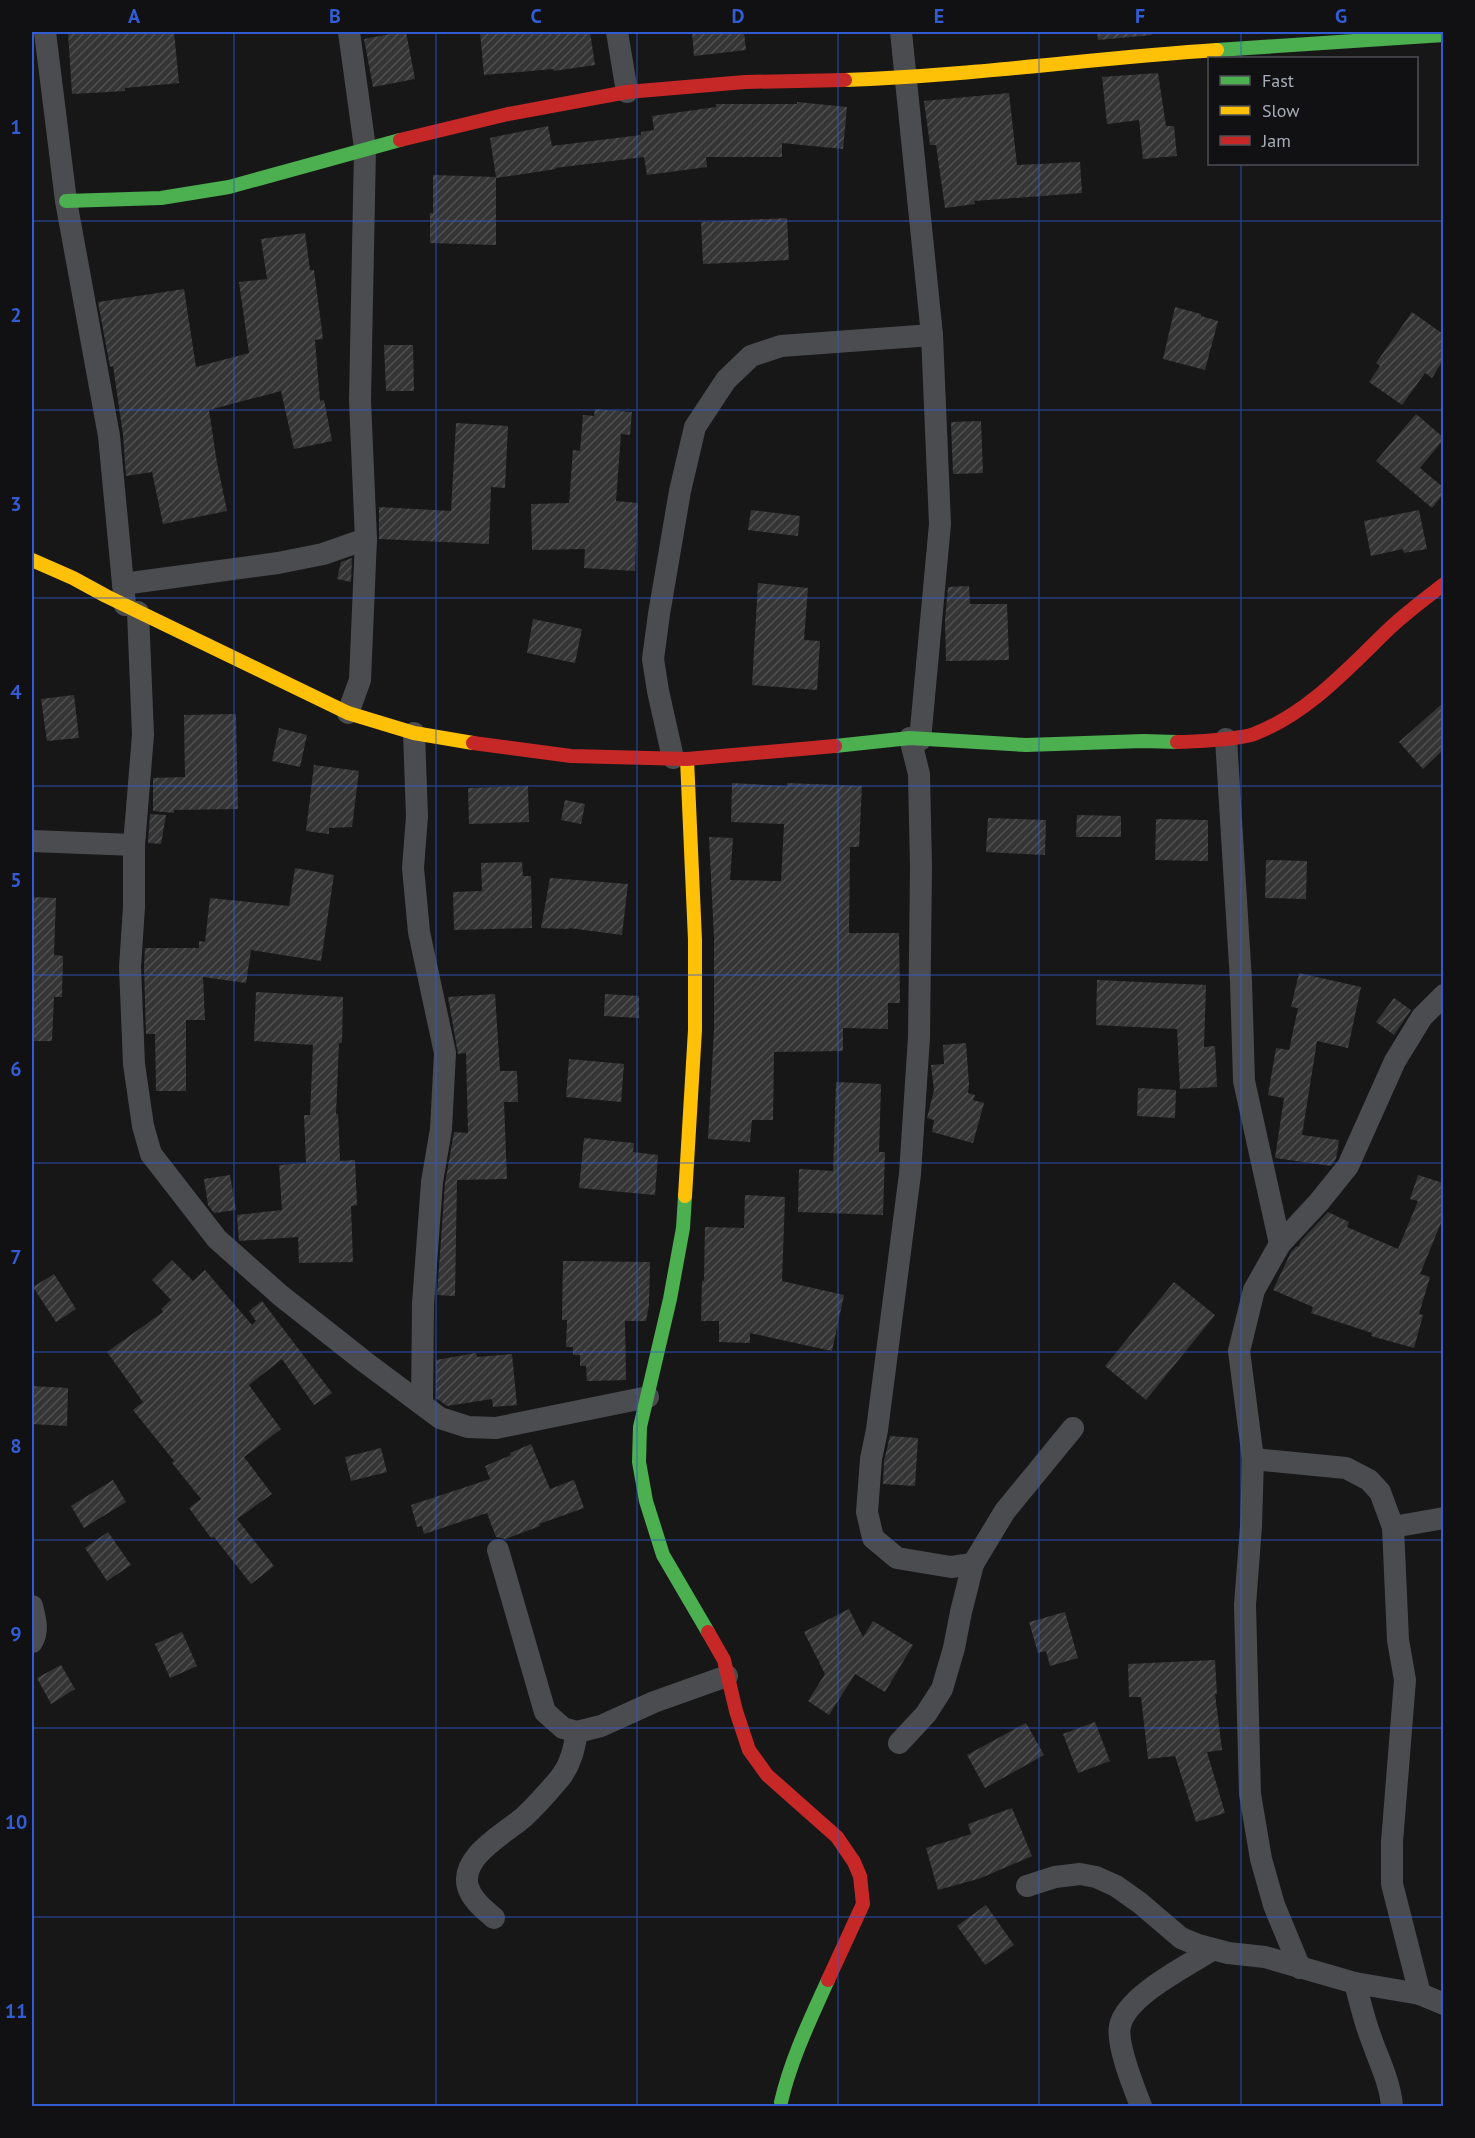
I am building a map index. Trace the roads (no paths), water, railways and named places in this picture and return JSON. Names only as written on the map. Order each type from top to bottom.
[{"type":"street","points":[[45,32],[66,201],[109,436],[143,735],[134,845],[134,907],[130,967],[134,1064],[143,1126],[151,1154],[217,1239],[290,1303],[440,1418],[468,1427],[496,1428],[648,1397]]},
{"type":"street","points":[[348,713],[360,680],[366,539],[360,401],[365,148],[349,32]]},
{"type":"street","points":[[617,32],[627,92]]},
{"type":"street","points":[[901,32],[932,335],[940,524],[915,739],[919,774],[921,868],[918,1048],[910,1174],[877,1430],[871,1459],[867,1512],[873,1538],[897,1558],[951,1567],[973,1564]]},
{"type":"street","points":[[66,201],[161,198],[229,187],[365,148],[508,114],[627,92],[745,82],[905,78],[1126,56],[1443,35]]},
{"type":"street","points":[[781,2102],[798,2047],[863,1904],[860,1876],[854,1862],[837,1837],[767,1775],[749,1750],[736,1711],[724,1660],[663,1555],[646,1501],[639,1462],[640,1427],[670,1299],[682,1228],[690,1131],[695,1019],[694,940],[680,759],[658,691],[653,659],[680,491],[695,427],[726,380],[751,356],[781,346],[932,335]]},
{"type":"street","points":[[129,600],[323,554],[366,539]]},
{"type":"street","points":[[32,560],[129,600],[348,713],[414,733],[470,743],[571,756],[680,759],[915,739],[1026,746],[1143,741],[1180,742],[1252,735],[1281,721],[1312,700],[1393,625],[1443,584]]},
{"type":"street","points":[[414,733],[417,816],[413,867],[419,932],[445,1053],[442,1117],[432,1182],[423,1304],[422,1404]]},
{"type":"street","points":[[1226,739],[1241,981],[1244,1082],[1280,1244]]},
{"type":"street","points":[[32,841],[134,845]]},
{"type":"street","points":[[1300,1968],[1274,1905],[1261,1859],[1250,1794],[1245,1605],[1254,1459],[1239,1351],[1254,1290],[1280,1244],[1348,1166],[1395,1061],[1422,1017],[1443,995]]},
{"type":"street","points":[[899,1743],[926,1714],[942,1689],[973,1564],[1005,1511],[1073,1428]]},
{"type":"street","points":[[1254,1459],[1346,1468],[1369,1480],[1380,1492],[1393,1527],[1398,1640],[1405,1680],[1392,1842],[1392,1884],[1419,1994]]},
{"type":"street","points":[[1393,1527],[1443,1518]]},
{"type":"street","points":[[498,1550],[545,1712],[563,1728],[577,1732],[601,1726],[654,1702],[728,1676]]},
{"type":"street","points":[[32,1606],[36,1622],[32,1642]]},
{"type":"street","points":[[494,1918],[475,1901],[467,1886],[472,1861],[498,1835],[524,1817],[561,1776],[573,1756],[577,1732]]},
{"type":"street","points":[[1027,1886],[1055,1877],[1080,1874],[1096,1877],[1140,1903],[1181,1938],[1212,1950],[1266,1957],[1354,1983],[1419,1994],[1443,2004]]},
{"type":"street","points":[[1141,2106],[1124,2057],[1119,2027],[1125,2012],[1145,1993],[1212,1950]]},
{"type":"street","points":[[1354,1983],[1371,2038],[1383,2066],[1392,2106]]}]
